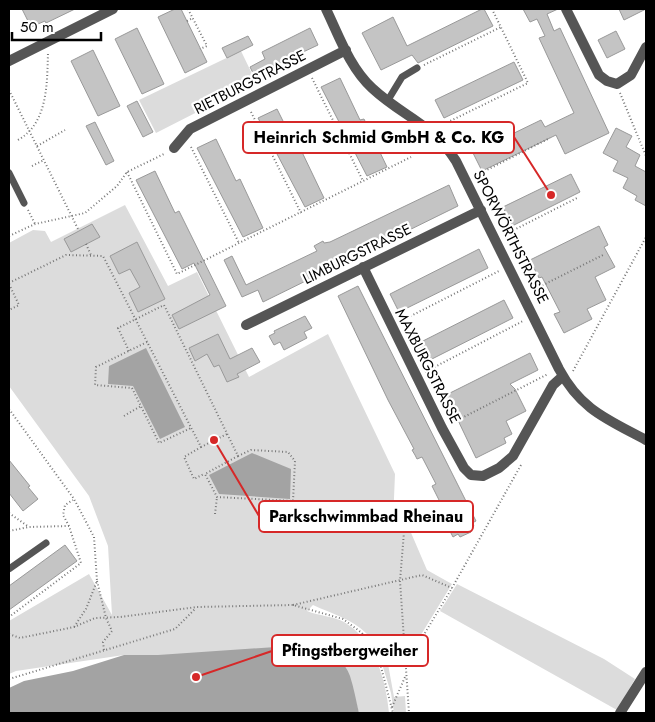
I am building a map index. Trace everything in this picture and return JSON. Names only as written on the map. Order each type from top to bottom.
[{"type":"street","points":[[9,61],[113,9]]},
{"type":"street","name":"SPORWÖRTHSTRASSE","points":[[326,9],[359,74],[373,89],[435,134],[451,153],[563,376],[577,397],[591,410],[646,440]]},
{"type":"street","points":[[566,9],[599,75],[607,81],[617,84],[632,75],[646,48]]},
{"type":"street","name":"RIETBURGSTRASSE","points":[[174,148],[190,129],[346,50]]},
{"type":"street","name":"LIMBURGSTRASSE","points":[[246,325],[481,210]]},
{"type":"street","name":"MAXBURGSTRASSE","points":[[363,268],[442,428],[464,468],[471,474],[483,476],[499,468],[513,456],[553,384],[563,376]]},
{"type":"street","points":[[620,713],[646,672]]},
{"type":"lane","points":[[388,100],[402,77],[417,68]]},
{"type":"lane","points":[[9,173],[24,204]]},
{"type":"lane","points":[[9,569],[46,543]]},
{"type":"path","points":[[188,9],[207,46],[200,49]]},
{"type":"path","points":[[435,134],[446,123],[528,83],[492,9]]},
{"type":"path","points":[[187,21],[193,18]]},
{"type":"path","points":[[417,68],[501,27]]},
{"type":"path","points":[[18,140],[30,133],[47,96],[49,41]]},
{"type":"path","points":[[308,70],[363,182]]},
{"type":"path","points":[[617,84],[646,156]]},
{"type":"path","points":[[9,90],[79,231]]},
{"type":"path","points":[[245,101],[301,212]]},
{"type":"path","points":[[37,146],[65,130]]},
{"type":"path","points":[[185,135],[239,243]]},
{"type":"path","points":[[466,180],[550,138]]},
{"type":"path","points":[[9,236],[34,224],[85,213],[117,186],[128,172],[174,148]]},
{"type":"path","points":[[128,172],[177,274],[411,157]]},
{"type":"path","points":[[32,166],[44,160]]},
{"type":"path","points":[[495,240],[577,198]]},
{"type":"path","points":[[24,204],[34,224]]},
{"type":"path","points":[[442,428],[501,400],[563,376],[646,237]]},
{"type":"path","points":[[86,244],[92,255]]},
{"type":"path","points":[[522,296],[605,254]]},
{"type":"path","points":[[9,310],[19,305],[9,283],[66,255],[102,256],[201,448]]},
{"type":"path","points":[[391,326],[508,267]]},
{"type":"path","points":[[129,350],[118,328],[164,306],[238,456]]},
{"type":"path","points":[[416,376],[534,316]]},
{"type":"path","points":[[147,342],[96,367],[95,385],[132,388],[159,443],[191,428]]},
{"type":"path","points":[[124,416],[141,406]]},
{"type":"path","points":[[9,409],[74,500],[94,537],[97,581],[106,618],[112,632],[103,642],[104,650]]},
{"type":"path","points":[[227,434],[184,457],[194,479],[251,450],[288,452],[295,461],[293,501]]},
{"type":"path","points":[[405,666],[452,588],[524,460]]},
{"type":"path","points":[[205,474],[217,497],[215,514]]},
{"type":"path","points":[[217,497],[311,503]]},
{"type":"path","points":[[9,617],[81,563],[69,526],[63,515],[65,505],[74,500]]},
{"type":"path","points":[[9,513],[28,527]]},
{"type":"path","points":[[9,531],[28,527],[69,526]]},
{"type":"path","points":[[404,532],[400,581],[409,713]]},
{"type":"path","points":[[9,634],[20,638],[74,627],[95,618],[197,607],[293,605],[422,575],[452,588]]},
{"type":"path","points":[[74,627],[86,609],[97,581]]},
{"type":"path","points":[[293,605],[343,619],[362,633],[380,662],[393,713]]},
{"type":"path","points":[[9,678],[175,629],[197,607]]},
{"type":"path","points":[[380,662],[405,666]]},
{"type":"path","points":[[392,707],[406,676]]},
{"type":"shaded area","points":[[241,51],[256,82],[156,133],[139,100]]},
{"type":"shaded area","points":[[125,205],[168,286],[197,272],[249,377],[328,334],[395,474],[393,522],[409,528],[427,570],[452,584],[408,656],[402,647],[391,661],[388,662],[367,634],[354,624],[313,605],[307,611],[344,622],[364,639],[382,674],[389,713],[359,713],[354,696],[158,655],[124,655],[16,671],[9,674],[9,621],[89,574],[112,615],[108,546],[89,496],[9,386],[9,243],[33,230],[45,231],[51,242]]},
{"type":"shaded area","points":[[146,348],[185,427],[160,439],[133,386],[108,384],[109,366]]},
{"type":"shaded area","points":[[252,453],[291,469],[290,499],[219,494],[209,475]]},
{"type":"shaded area","points":[[457,584],[604,659],[635,679],[617,710],[440,611]]},
{"type":"shaded area","points":[[276,647],[318,651],[338,660],[350,676],[359,713],[9,713],[9,688],[24,681],[73,671],[124,655],[158,655]]},
{"type":"shaded area","points":[[382,664],[388,664],[394,697],[405,696],[406,713],[394,713],[391,693]]},
{"type":"building","points":[[22,9],[75,9],[46,23],[45,21],[31,27]]},
{"type":"building","points":[[175,9],[181,9],[207,62],[185,73],[158,17]]},
{"type":"building","points":[[484,9],[493,26],[418,63],[412,55],[381,70],[362,33],[393,17],[407,46]]},
{"type":"building","points":[[523,9],[558,9],[547,14],[554,31],[560,28],[609,133],[565,154],[556,135],[482,171],[473,153],[541,120],[545,127],[574,113],[539,38],[545,36],[537,19],[530,22]]},
{"type":"building","points":[[619,9],[646,9],[624,20]]},
{"type":"building","points":[[137,28],[164,84],[142,94],[115,39]]},
{"type":"building","points":[[310,28],[318,45],[254,75],[250,67],[265,59],[262,52]]},
{"type":"building","points":[[616,31],[625,49],[607,58],[598,40]]},
{"type":"building","points":[[248,36],[253,45],[227,58],[222,48]]},
{"type":"building","points":[[93,50],[120,106],[98,116],[71,61]]},
{"type":"building","points":[[514,62],[523,80],[444,118],[435,100]]},
{"type":"building","points":[[340,78],[360,120],[364,119],[387,167],[367,176],[321,87]]},
{"type":"building","points":[[137,101],[153,132],[143,137],[127,106]]},
{"type":"building","points":[[277,109],[298,151],[301,150],[324,198],[305,207],[258,118]]},
{"type":"building","points":[[95,122],[114,161],[106,165],[86,126]]},
{"type":"building","points":[[616,128],[632,136],[626,147],[640,155],[635,166],[646,172],[646,206],[635,200],[637,196],[623,188],[628,178],[613,171],[618,161],[603,153]]},
{"type":"building","points":[[216,139],[236,181],[240,179],[263,228],[243,237],[197,148]]},
{"type":"building","points":[[155,171],[175,213],[179,211],[226,306],[179,329],[172,315],[210,295],[194,263],[182,269],[136,180]]},
{"type":"building","points":[[571,174],[580,192],[512,226],[503,207]]},
{"type":"building","points":[[449,185],[458,206],[263,302],[258,290],[242,297],[224,260],[232,256],[246,285],[317,251],[314,246],[323,241],[324,243],[330,242]]},
{"type":"building","points":[[92,224],[100,237],[71,252],[64,239]]},
{"type":"building","points":[[599,226],[608,245],[604,247],[615,267],[595,277],[606,300],[587,309],[592,319],[564,333],[554,314],[560,312],[542,277],[539,278],[530,260]]},
{"type":"building","points":[[137,242],[165,299],[138,312],[129,293],[140,287],[130,269],[119,274],[110,256]]},
{"type":"building","points":[[479,249],[488,268],[399,312],[390,294]]},
{"type":"building","points":[[358,286],[476,521],[472,523],[474,526],[470,528],[471,532],[460,537],[458,534],[453,537],[441,514],[445,512],[432,486],[436,484],[422,457],[417,459],[412,450],[414,449],[338,296]]},
{"type":"building","points":[[504,300],[513,318],[424,363],[415,345]]},
{"type":"building","points":[[305,316],[312,328],[304,332],[307,338],[284,350],[280,342],[274,345],[269,336],[275,333],[274,331]]},
{"type":"building","points":[[218,334],[230,359],[252,348],[260,362],[237,374],[239,377],[227,382],[219,365],[214,367],[207,354],[195,361],[189,348]]},
{"type":"building","points":[[530,353],[538,370],[510,384],[515,389],[526,411],[506,421],[512,434],[504,438],[506,443],[476,458],[454,412],[450,413],[442,397]]},
{"type":"building","points":[[9,460],[38,499],[23,511],[9,493]]},
{"type":"building","points":[[65,545],[77,561],[9,610],[9,586]]},
{"type":"place","name":"Heinrich Schmid GmbH & Co. KG","points":[[551,195]]},
{"type":"place","name":"Parkschwimmbad Rheinau","points":[[214,440]]},
{"type":"place","name":"Pfingstbergweiher","points":[[196,677]]}]
